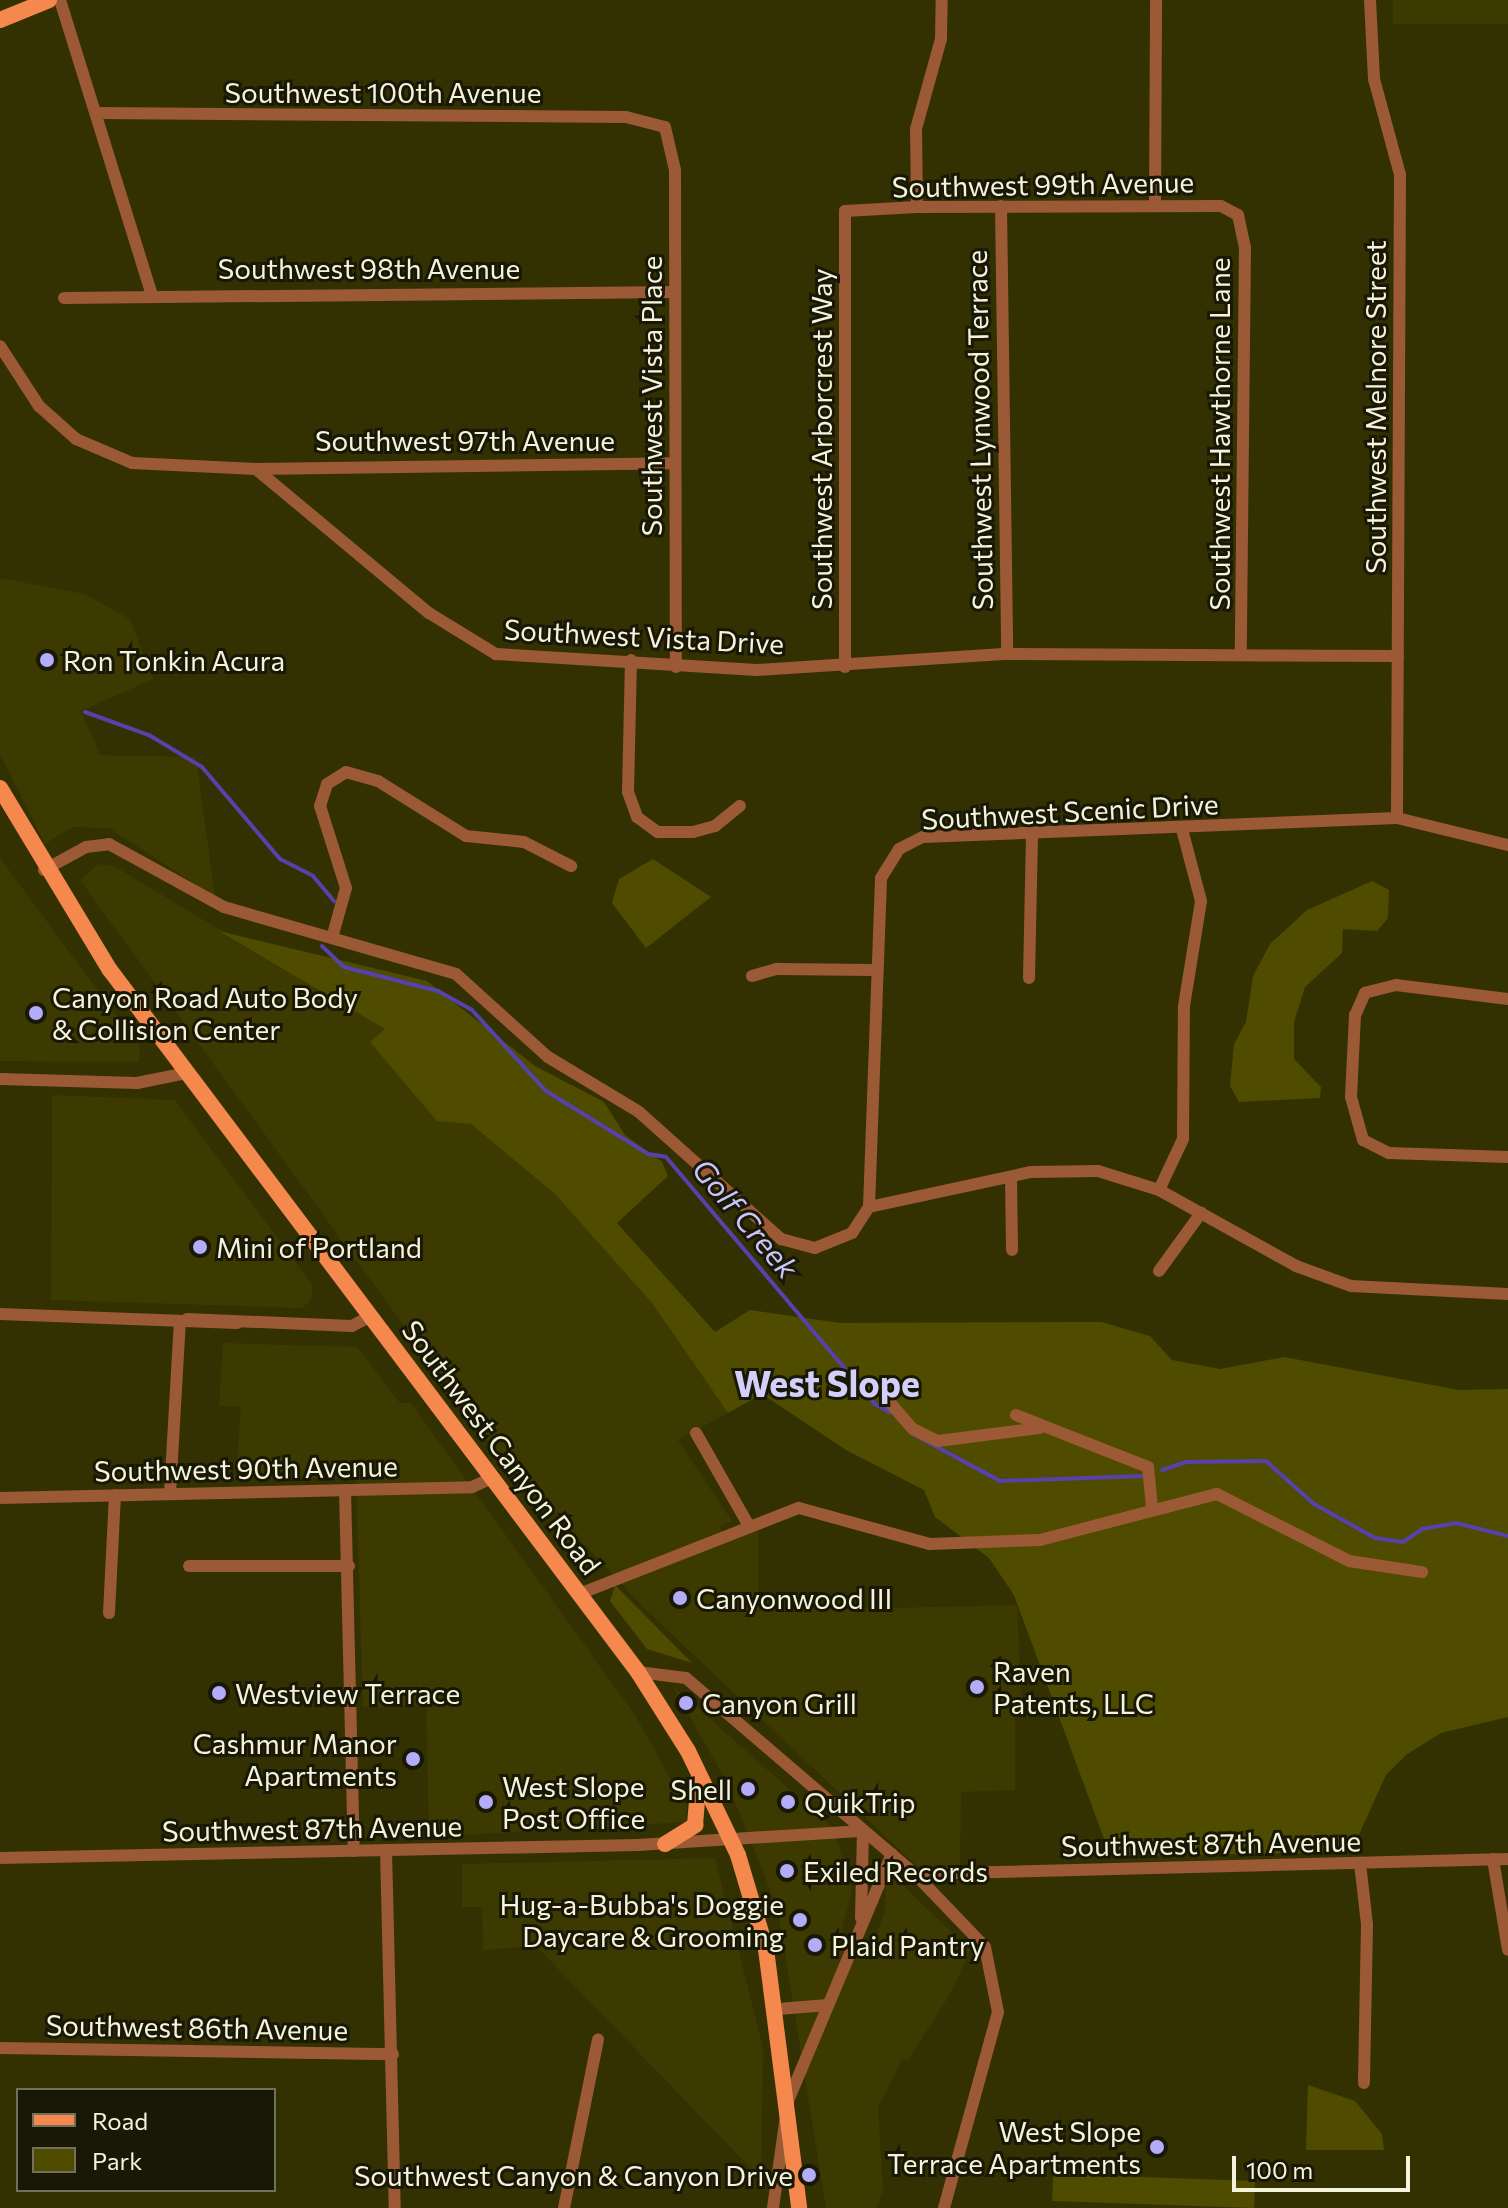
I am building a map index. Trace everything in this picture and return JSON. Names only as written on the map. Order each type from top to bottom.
[{"type":"main road","points":[[0,20],[49,0]]},
{"type":"main road","name":"Southwest Canyon Road","points":[[0,788],[44,870],[186,1073],[638,1672],[699,1770],[731,1840],[778,2009],[799,2208]]},
{"type":"main road","points":[[665,1844],[695,1825],[699,1770]]},
{"type":"street","points":[[60,0],[98,113],[151,292]]},
{"type":"street","points":[[917,207],[916,129],[941,39],[942,0]]},
{"type":"street","points":[[1155,205],[1156,0]]},
{"type":"street","name":"Southwest Melnore Street","points":[[1370,0],[1374,79],[1400,175],[1397,818]]},
{"type":"street","name":"Southwest 100th Avenue","points":[[98,113],[626,117],[665,127]]},
{"type":"street","name":"Southwest Vista Place","points":[[665,127],[675,170],[676,667]]},
{"type":"street","name":"Southwest 99th Avenue","points":[[845,211],[917,207],[1155,205],[1221,206],[1238,215]]},
{"type":"street","name":"Southwest Lynwood Terrace","points":[[1001,206],[1007,654]]},
{"type":"street","name":"Southwest Arborcrest Way","points":[[845,211],[845,667]]},
{"type":"street","name":"Southwest Hawthorne Lane","points":[[1238,215],[1245,247],[1241,655]]},
{"type":"street","name":"Southwest 98th Avenue","points":[[64,298],[151,292],[675,292]]},
{"type":"street","points":[[0,346],[39,406],[105,455],[256,469]]},
{"type":"street","name":"Southwest 97th Avenue","points":[[256,469],[675,463]]},
{"type":"street","name":"Southwest Vista Drive","points":[[256,469],[429,613],[483,647],[516,656],[631,660],[676,667],[845,667],[1007,654],[1398,656]]},
{"type":"street","points":[[631,660],[628,792],[637,817],[658,832],[693,832],[723,822],[740,806]]},
{"type":"street","points":[[332,938],[346,888],[320,806],[327,784],[346,772],[378,781],[457,832],[524,842],[571,866]]},
{"type":"street","name":"Southwest Scenic Drive","points":[[869,1207],[874,970],[881,878],[899,849],[923,837],[1397,818],[1508,845]]},
{"type":"street","points":[[1159,1190],[1183,1139],[1184,1006],[1201,901],[1182,829]]},
{"type":"street","points":[[1029,978],[1032,835]]},
{"type":"street","points":[[44,870],[86,847],[109,844],[207,900],[456,974],[548,1057],[639,1112],[790,1244],[833,1243],[852,1233],[869,1207],[1011,1177],[1098,1171],[1159,1190],[1296,1266],[1351,1286],[1508,1294]]},
{"type":"street","points":[[752,976],[777,969],[874,970]]},
{"type":"street","points":[[1508,999],[1396,985],[1365,993],[1355,1015],[1351,1097],[1363,1140],[1389,1153],[1508,1157]]},
{"type":"street","points":[[0,1079],[137,1083],[186,1073]]},
{"type":"street","points":[[1011,1177],[1012,1250]]},
{"type":"street","points":[[1159,1271],[1201,1213]]},
{"type":"street","points":[[0,1314],[352,1326],[371,1316]]},
{"type":"street","points":[[170,1493],[180,1321]]},
{"type":"street","points":[[891,1404],[913,1429],[938,1441],[1040,1428]]},
{"type":"street","points":[[1016,1415],[1040,1428],[1148,1467],[1152,1507]]},
{"type":"street","points":[[696,1433],[748,1524]]},
{"type":"street","name":"Southwest 90th Avenue","points":[[0,1498],[472,1487],[492,1478]]},
{"type":"street","points":[[345,1490],[354,1851]]},
{"type":"street","points":[[109,1613],[115,1495]]},
{"type":"street","points":[[579,1594],[748,1524],[799,1508],[930,1544],[1040,1540],[1152,1507],[1226,1495],[1349,1561],[1422,1572]]},
{"type":"street","points":[[189,1566],[349,1566]]},
{"type":"street","points":[[638,1672],[686,1678],[915,1874],[976,1933],[998,1989],[993,2038],[944,2208]]},
{"type":"street","points":[[861,1918],[863,1831]]},
{"type":"street","name":"Southwest 87th Avenue","points":[[0,1858],[665,1844],[863,1831]]},
{"type":"street","points":[[386,1850],[395,2208]]},
{"type":"street","points":[[773,2208],[788,2101],[877,1874],[892,1854]]},
{"type":"street","points":[[1493,1859],[1508,1950]]},
{"type":"street","name":"Southwest 87th Avenue","points":[[915,1874],[1508,1859]]},
{"type":"street","points":[[1360,1863],[1367,1924],[1364,2083]]},
{"type":"street","points":[[860,1865],[877,1874]]},
{"type":"street","points":[[778,2009],[828,2005]]},
{"type":"street","points":[[564,2208],[598,2039]]},
{"type":"street","name":"Southwest 86th Avenue","points":[[0,2048],[393,2054]]},
{"type":"shaded area","points":[[1393,0],[1508,0],[1508,24],[1393,24]]},
{"type":"shaded area","points":[[0,578],[84,594],[130,619],[153,679],[81,711],[100,755],[196,757],[215,897],[109,828],[72,827],[45,844],[0,754]]},
{"type":"shaded area","points":[[0,858],[140,1047],[139,1062],[0,1061]]},
{"type":"shaded area","points":[[99,864],[114,866],[385,1029],[370,1043],[448,1119],[471,1124],[555,1194],[652,1303],[728,1413],[678,1440],[732,1521],[720,1527],[728,1539],[758,1527],[759,1611],[1017,1605],[1022,1714],[1015,1715],[1015,1790],[961,1792],[960,1866],[918,1867],[644,1608],[489,1443],[80,880]]},
{"type":"shaded area","points":[[52,1095],[175,1100],[313,1286],[310,1302],[301,1308],[51,1300]]},
{"type":"shaded area","points":[[223,1343],[357,1347],[400,1403],[411,1403],[636,1717],[687,1808],[685,1822],[429,1837],[426,1706],[363,1707],[356,1478],[236,1478],[241,1406],[219,1406]]},
{"type":"shaded area","points":[[672,1685],[834,1829],[852,1892],[837,1948],[867,1959],[885,1911],[886,1869],[970,1950],[952,1991],[908,2060],[902,2059],[878,2107],[883,2190],[877,2208],[826,2208],[778,1910],[728,1784]]},
{"type":"shaded area","points":[[715,1858],[763,2048],[761,2179],[536,1946],[483,1950],[482,1907],[462,1907],[462,1864]]},
{"type":"green space","points":[[653,859],[711,897],[646,948],[612,903],[619,879]]},
{"type":"green space","points":[[1372,881],[1389,890],[1388,918],[1377,931],[1343,929],[1342,953],[1305,987],[1294,1022],[1294,1059],[1321,1087],[1320,1098],[1239,1102],[1230,1086],[1234,1044],[1246,1022],[1253,976],[1270,944],[1307,910]]},
{"type":"green space","points":[[219,931],[427,981],[535,1066],[604,1102],[625,1135],[662,1162],[668,1176],[617,1223],[715,1332],[750,1310],[840,1323],[1101,1322],[1150,1336],[1172,1360],[1220,1369],[1284,1357],[1459,1390],[1508,1389],[1508,1717],[1441,1733],[1406,1755],[1386,1775],[1351,1852],[1127,1856],[1106,1844],[1014,1595],[989,1558],[935,1517],[924,1490],[846,1450],[762,1394],[728,1413],[652,1303],[555,1194],[471,1124],[437,1121],[370,1042],[385,1029]]},
{"type":"green space","points":[[615,1585],[692,1663],[647,1649],[610,1601]]},
{"type":"green space","points":[[1308,2085],[1355,2101],[1382,2134],[1384,2150],[1306,2150]]},
{"type":"green space","points":[[1053,2174],[1255,2181],[1254,2208],[1052,2201]]},
{"type":"waterway","name":"Golf Creek","points":[[85,712],[149,735],[202,767],[280,859],[313,876],[334,901]]},
{"type":"waterway","name":"Golf Creek","points":[[322,946],[344,967],[438,991],[472,1010],[546,1091],[648,1154],[666,1157],[875,1404],[891,1413]]},
{"type":"waterway","name":"Golf Creek","points":[[911,1433],[1000,1481],[1143,1476]]},
{"type":"waterway","name":"Golf Creek","points":[[1162,1470],[1186,1462],[1266,1461],[1314,1504],[1375,1538],[1403,1542],[1422,1529],[1456,1523],[1508,1536]]},
{"type":"place","name":"Ron Tonkin Acura","points":[[47,660]]},
{"type":"place","name":"Canyon Road Auto Body & Collision Center","points":[[36,1013]]},
{"type":"place","name":"Mini of Portland","points":[[200,1247]]},
{"type":"place","name":"Canyonwood III","points":[[680,1598]]},
{"type":"place","name":"Raven Patents, LLC","points":[[977,1687]]},
{"type":"place","name":"Westview Terrace","points":[[219,1693]]},
{"type":"place","name":"Canyon Grill","points":[[686,1703]]},
{"type":"place","name":"Cashmur Manor Apartments","points":[[413,1759]]},
{"type":"place","name":"Shell","points":[[748,1789]]},
{"type":"place","name":"West Slope Post Office","points":[[486,1802]]},
{"type":"place","name":"QuikTrip","points":[[788,1802]]},
{"type":"place","name":"Exiled Records","points":[[787,1871]]},
{"type":"place","name":"Hug-a-Bubba's Doggie Daycare & Grooming","points":[[800,1920]]},
{"type":"place","name":"Plaid Pantry","points":[[815,1945]]},
{"type":"place","name":"West Slope Terrace Apartments","points":[[1157,2147]]},
{"type":"place","name":"Southwest Canyon & Canyon Drive","points":[[809,2175]]},
{"type":"district","name":"West Slope","points":[[827,1383]]}]
